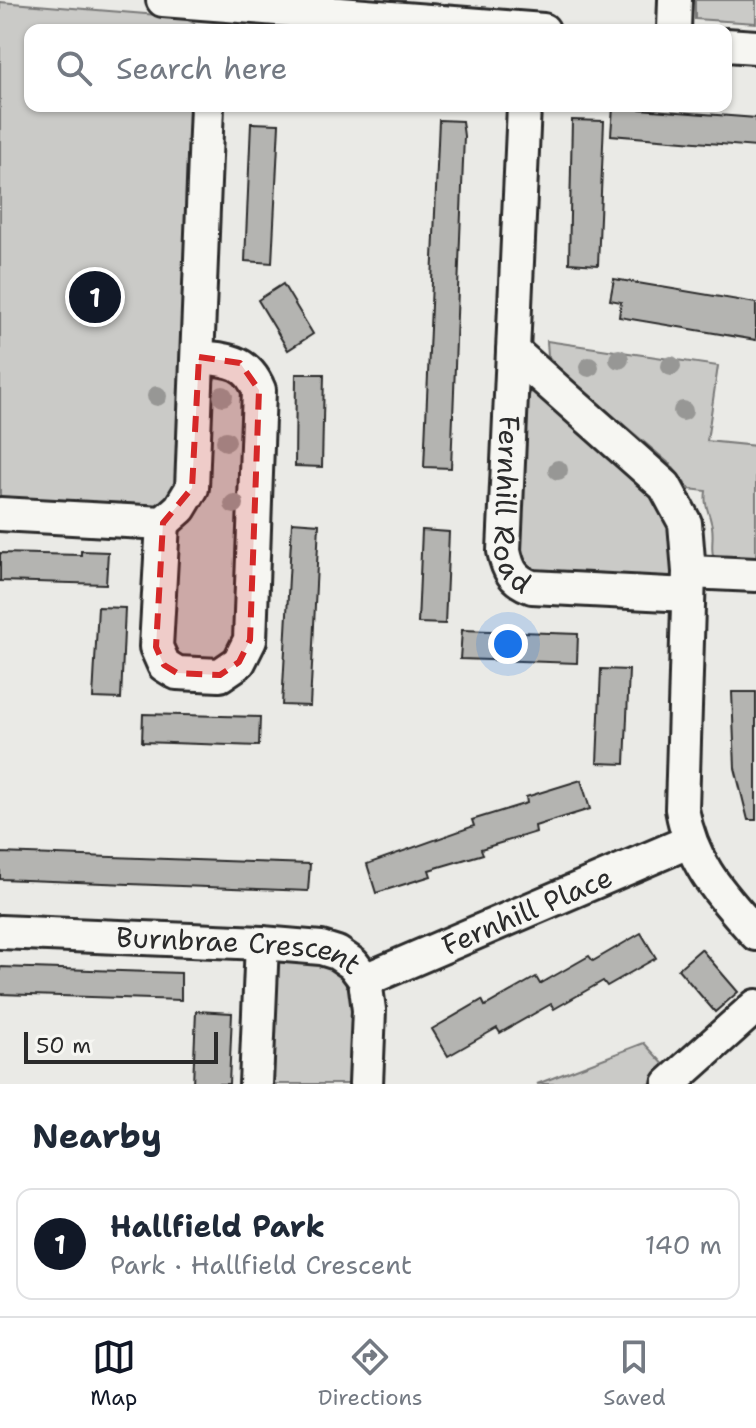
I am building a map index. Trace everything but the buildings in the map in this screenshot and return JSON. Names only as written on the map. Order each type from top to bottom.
[{"type":"street","points":[[163,0],[211,17],[411,10],[496,24]]},
{"type":"street","points":[[674,24],[675,0]]},
{"type":"street","points":[[732,45],[756,47]]},
{"type":"street","points":[[0,514],[163,523],[180,508],[192,488],[207,112]]},
{"type":"street","name":"Fernhill Road","points":[[524,112],[504,551],[508,568],[517,581],[532,587],[688,583]]},
{"type":"street","name":"Fernhill Road","points":[[513,351],[665,486],[685,523],[688,583],[680,768],[688,842],[715,886],[756,934]]},
{"type":"street","points":[[163,523],[156,647],[164,665],[177,673],[220,675],[239,662],[250,640],[259,390],[253,374],[240,363],[199,357]]},
{"type":"street","points":[[688,583],[756,575]]},
{"type":"street","name":"Fernhill Place","points":[[365,980],[688,842]]},
{"type":"street","name":"Burnbrae Crescent","points":[[0,932],[262,943],[321,948],[337,953],[353,964],[365,980],[369,1010],[366,1084]]},
{"type":"street","points":[[256,1084],[262,943]]},
{"type":"street","points":[[669,1084],[756,1006]]},
{"type":"highlighted area","points":[[199,357],[240,363],[259,390],[250,640],[239,662],[220,675],[177,673],[164,665],[156,647],[163,523],[192,488]]},
{"type":"shaded area","points":[[695,0],[756,0],[756,23],[695,19]]},
{"type":"shaded area","points":[[0,2],[182,17],[194,24],[24,24],[24,112],[197,112],[181,487],[157,511],[0,503]]},
{"type":"shaded area","points":[[547,341],[718,366],[707,441],[756,446],[756,566],[718,565],[713,555],[706,491],[689,489],[671,465],[564,374],[548,356]]},
{"type":"shaded area","points":[[218,373],[239,374],[250,392],[240,639],[230,655],[196,665],[180,656],[171,638],[175,533],[209,390]]},
{"type":"shaded area","points":[[531,392],[543,394],[655,493],[677,537],[674,573],[665,580],[546,577],[530,568],[524,560],[517,544],[523,405]]},
{"type":"shaded area","points":[[281,956],[331,961],[355,991],[354,1084],[268,1084],[275,966]]},
{"type":"shaded area","points":[[644,1043],[682,1084],[537,1084]]},
{"type":"place","name":"Hallfield Park","points":[[95,297]]}]
